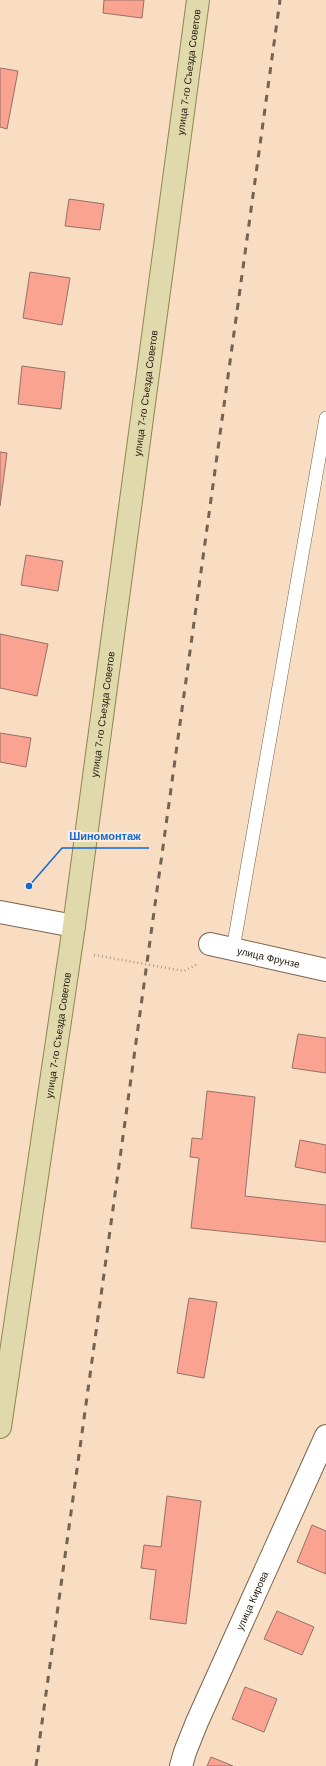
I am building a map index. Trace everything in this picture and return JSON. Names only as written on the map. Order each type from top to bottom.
[{"type":"main road","name":"улица 7-го Съезда Советов","points":[[0,1427],[74,926],[198,0]]},
{"type":"street","points":[[0,912],[74,926]]},
{"type":"street","name":"улица Фрунзе","points":[[210,944],[326,970]]},
{"type":"street","name":"улица Кирова","points":[[181,1766],[195,1728],[326,1436]]},
{"type":"lane","points":[[233,949],[326,418]]},
{"type":"path","points":[[88,954],[184,971],[197,965],[203,959],[210,944]]},
{"type":"building","points":[[104,0],[144,0],[142,18],[103,13]]},
{"type":"building","points":[[0,68],[18,71],[7,129],[0,127]]},
{"type":"building","points":[[69,199],[104,204],[100,230],[65,226]]},
{"type":"building","points":[[30,272],[70,278],[62,325],[23,318]]},
{"type":"building","points":[[22,366],[65,372],[61,409],[18,404]]},
{"type":"building","points":[[0,452],[7,453],[0,506]]},
{"type":"building","points":[[26,555],[63,561],[58,591],[21,585]]},
{"type":"building","points":[[0,634],[48,644],[37,696],[0,688]]},
{"type":"building","points":[[0,733],[31,738],[26,767],[0,762]]},
{"type":"building","points":[[298,1034],[326,1038],[326,1073],[292,1068]]},
{"type":"building","points":[[207,1091],[255,1097],[245,1196],[326,1205],[326,1242],[191,1228],[199,1158],[190,1157],[192,1138],[202,1139]]},
{"type":"building","points":[[300,1140],[326,1145],[326,1173],[295,1167]]},
{"type":"building","points":[[189,1298],[217,1302],[204,1378],[177,1373]]},
{"type":"building","points":[[167,1496],[201,1501],[186,1624],[150,1619],[156,1570],[141,1568],[144,1545],[161,1547]]},
{"type":"building","points":[[312,1525],[326,1531],[326,1574],[297,1562]]},
{"type":"building","points":[[277,1611],[314,1627],[302,1655],[264,1639]]},
{"type":"building","points":[[245,1687],[277,1699],[264,1732],[232,1719]]},
{"type":"building","points":[[211,1757],[233,1766],[207,1766]]},
{"type":"railway","points":[[36,1766],[280,0]]},
{"type":"place","name":"Шиномонтаж","points":[[29,886]]}]
